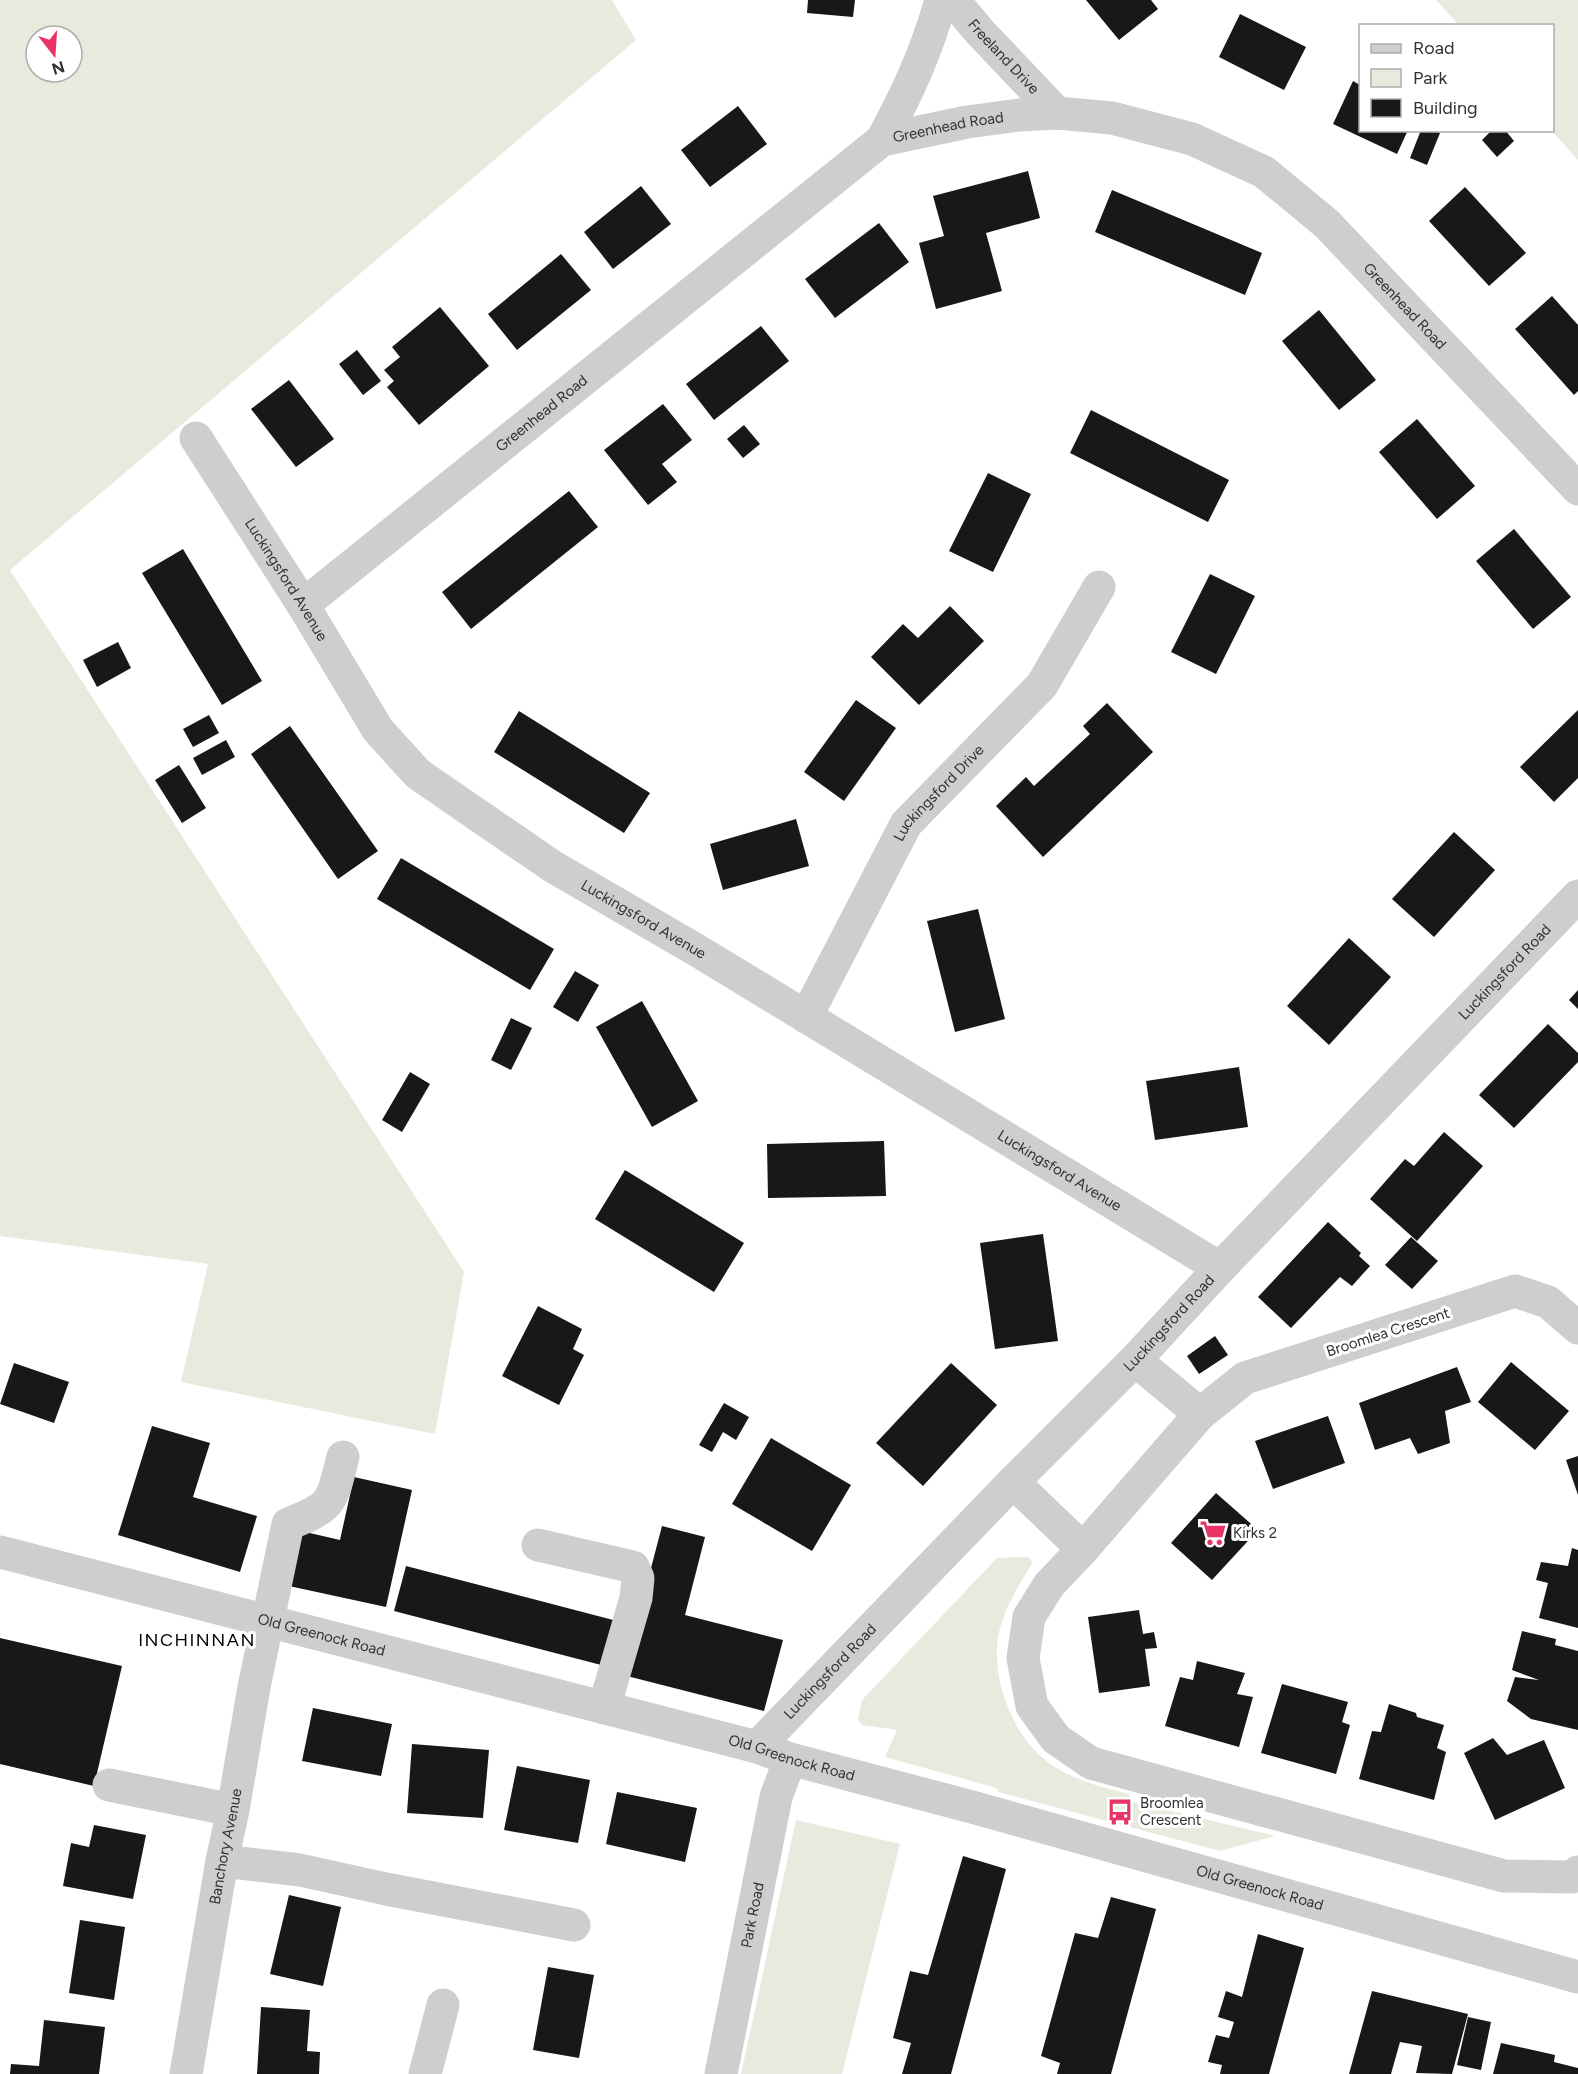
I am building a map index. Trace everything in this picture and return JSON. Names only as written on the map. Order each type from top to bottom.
[{"type":"street","points":[[882,140],[912,83],[931,38],[941,0]]},
{"type":"street","name":"Freeland Drive","points":[[954,0],[980,32],[1058,113]]},
{"type":"street","name":"Greenhead Road","points":[[303,605],[882,140],[967,122],[1019,115],[1058,113],[1112,118],[1192,139],[1264,172],[1327,224],[1578,489]]},
{"type":"street","name":"Luckingsford Avenue","points":[[196,438],[303,605],[378,730],[418,774],[552,866],[1220,1268]]},
{"type":"street","name":"Luckingsford Drive","points":[[806,1017],[906,824],[1042,685],[1099,587]]},
{"type":"street","name":"Luckingsford Road","points":[[757,1747],[1013,1482],[1135,1360],[1220,1268],[1578,896]]},
{"type":"street","name":"Broomlea Crescent","points":[[1578,1328],[1548,1302],[1515,1291],[1245,1378],[1200,1414],[1049,1585],[1029,1617],[1023,1658],[1032,1706],[1056,1739],[1091,1763],[1504,1876],[1572,1877],[1578,1872]]},
{"type":"street","points":[[1135,1360],[1200,1414]]},
{"type":"street","name":"Banchory Avenue","points":[[186,2074],[254,1687],[288,1524],[316,1513],[332,1498],[344,1457]]},
{"type":"street","points":[[1013,1482],[1083,1549]]},
{"type":"street","points":[[538,1545],[633,1567],[638,1578],[636,1598],[604,1708]]},
{"type":"street","name":"Old Greenock Road","points":[[0,1552],[757,1747],[790,1759],[972,1807],[1578,1977]]},
{"type":"street","name":"Park Road","points":[[721,2074],[776,1797],[790,1759]]},
{"type":"street","points":[[109,1785],[233,1810]]},
{"type":"street","points":[[222,1861],[300,1870],[574,1926]]},
{"type":"street","points":[[425,2074],[443,2005]]},
{"type":"green space","points":[[0,0],[612,0],[636,40],[10,570],[464,1272],[435,1434],[181,1382],[208,1264],[0,1236]]},
{"type":"green space","points":[[1436,0],[1578,0],[1578,160],[1553,132],[1554,24],[1458,24]]},
{"type":"green space","points":[[1028,1557],[1033,1562],[1010,1602],[1000,1628],[997,1665],[1006,1704],[1025,1739],[1038,1754],[1070,1775],[1129,1794],[1130,1801],[1275,1836],[1220,1851],[998,1792],[998,1789],[986,1785],[885,1757],[897,1730],[862,1725],[858,1720],[862,1700],[997,1558]]},
{"type":"green space","points":[[796,1820],[900,1844],[842,2074],[741,2074]]},
{"type":"building","points":[[808,0],[855,0],[853,17],[807,13]]},
{"type":"building","points":[[1086,0],[1151,0],[1158,9],[1119,40]]},
{"type":"building","points":[[1240,14],[1306,47],[1284,90],[1219,57]]},
{"type":"building","points":[[1353,81],[1359,84],[1359,132],[1407,132],[1397,154],[1333,124]]},
{"type":"building","points":[[738,106],[767,144],[710,187],[681,150]]},
{"type":"building","points":[[1420,132],[1440,133],[1427,165],[1410,158]]},
{"type":"building","points":[[1490,132],[1507,132],[1514,141],[1497,157],[1482,140]]},
{"type":"building","points":[[1028,171],[1040,218],[986,233],[1002,291],[936,309],[919,243],[944,236],[933,196]]},
{"type":"building","points":[[641,186],[671,224],[613,269],[584,232]]},
{"type":"building","points":[[1465,187],[1526,253],[1489,286],[1429,221]]},
{"type":"building","points":[[1112,190],[1262,253],[1245,295],[1095,232]]},
{"type":"building","points":[[879,223],[909,262],[835,318],[805,279]]},
{"type":"building","points":[[561,254],[591,290],[517,350],[488,314]]},
{"type":"building","points":[[1552,296],[1578,325],[1578,391],[1574,395],[1515,329]]},
{"type":"building","points":[[440,307],[489,366],[419,425],[387,387],[394,381],[384,370],[400,357],[392,347]]},
{"type":"building","points":[[1319,310],[1376,380],[1339,410],[1282,341]]},
{"type":"building","points":[[761,326],[789,361],[714,420],[686,384]]},
{"type":"building","points":[[357,350],[381,381],[363,395],[339,364]]},
{"type":"building","points":[[289,380],[334,439],[296,467],[251,409]]},
{"type":"building","points":[[663,404],[692,440],[662,464],[677,482],[648,505],[604,450]]},
{"type":"building","points":[[1091,410],[1229,480],[1208,522],[1070,453]]},
{"type":"building","points":[[1417,419],[1475,486],[1437,519],[1379,452]]},
{"type":"building","points":[[744,425],[760,444],[743,458],[727,439]]},
{"type":"building","points":[[988,473],[1031,494],[993,572],[949,551]]},
{"type":"building","points":[[569,491],[598,527],[471,629],[442,592]]},
{"type":"building","points":[[1514,529],[1571,597],[1533,629],[1476,561]]},
{"type":"building","points":[[183,549],[262,681],[222,705],[142,573]]},
{"type":"building","points":[[1210,574],[1255,596],[1216,674],[1171,652]]},
{"type":"building","points":[[950,606],[984,641],[919,705],[871,657],[903,624],[918,638]]},
{"type":"building","points":[[118,642],[131,668],[97,687],[83,660]]},
{"type":"building","points":[[856,700],[896,728],[844,801],[804,772]]},
{"type":"building","points":[[1107,703],[1153,752],[1043,857],[996,806],[1026,777],[1034,786],[1090,734],[1083,726]]},
{"type":"building","points":[[1578,710],[1578,778],[1554,802],[1520,767]]},
{"type":"building","points":[[519,711],[650,793],[624,833],[494,752]]},
{"type":"building","points":[[209,715],[219,733],[193,747],[183,729]]},
{"type":"building","points":[[290,726],[378,851],[338,879],[251,754]]},
{"type":"building","points":[[226,740],[235,757],[202,775],[193,758]]},
{"type":"building","points":[[179,765],[206,808],[182,823],[155,780]]},
{"type":"building","points":[[796,819],[809,866],[723,890],[710,844]]},
{"type":"building","points":[[1454,832],[1495,870],[1434,937],[1392,899]]},
{"type":"building","points":[[401,858],[554,949],[530,990],[377,899]]},
{"type":"building","points":[[978,909],[1005,1019],[955,1032],[927,921]]},
{"type":"building","points":[[1349,938],[1391,977],[1329,1045],[1287,1006]]},
{"type":"building","points":[[575,971],[599,985],[578,1022],[553,1007]]},
{"type":"building","points":[[1578,990],[1578,1009],[1569,1000]]},
{"type":"building","points":[[642,1001],[698,1101],[652,1127],[596,1027]]},
{"type":"building","points":[[511,1018],[532,1028],[511,1070],[491,1060]]},
{"type":"building","points":[[1548,1024],[1578,1053],[1578,1062],[1514,1128],[1479,1095]]},
{"type":"building","points":[[1239,1067],[1248,1127],[1155,1140],[1146,1081]]},
{"type":"building","points":[[410,1072],[430,1084],[402,1132],[382,1120]]},
{"type":"building","points":[[1444,1132],[1483,1166],[1417,1241],[1370,1199],[1405,1159],[1414,1166]]},
{"type":"building","points":[[884,1141],[886,1196],[768,1198],[767,1144]]},
{"type":"building","points":[[625,1170],[744,1243],[714,1292],[595,1219]]},
{"type":"building","points":[[1328,1222],[1361,1253],[1359,1256],[1370,1266],[1352,1286],[1340,1277],[1291,1328],[1258,1297]]},
{"type":"building","points":[[1043,1234],[1058,1341],[995,1349],[980,1243]]},
{"type":"building","points":[[1411,1237],[1438,1261],[1412,1289],[1385,1265]]},
{"type":"building","points":[[538,1306],[582,1329],[573,1349],[584,1355],[559,1405],[502,1376]]},
{"type":"building","points":[[1215,1336],[1228,1355],[1199,1374],[1187,1356]]},
{"type":"building","points":[[1511,1362],[1569,1411],[1535,1450],[1478,1402]]},
{"type":"building","points":[[14,1363],[69,1382],[54,1423],[0,1404]]},
{"type":"building","points":[[951,1363],[997,1405],[923,1486],[876,1443]]},
{"type":"building","points":[[1457,1367],[1471,1402],[1445,1411],[1450,1443],[1418,1454],[1410,1438],[1375,1450],[1359,1403]]},
{"type":"building","points":[[724,1403],[749,1417],[736,1440],[723,1432],[712,1452],[699,1445]]},
{"type":"building","points":[[1328,1416],[1345,1463],[1273,1489],[1255,1441]]},
{"type":"building","points":[[152,1426],[210,1443],[193,1497],[257,1516],[240,1572],[118,1535]]},
{"type":"building","points":[[771,1438],[851,1485],[812,1551],[732,1504]]},
{"type":"building","points":[[1578,1456],[1578,1495],[1566,1460]]},
{"type":"building","points":[[354,1477],[412,1490],[386,1607],[289,1586],[301,1531],[340,1540]]},
{"type":"building","points":[[1216,1493],[1258,1530],[1212,1580],[1171,1543]]},
{"type":"building","points":[[662,1526],[705,1537],[685,1615],[783,1640],[764,1711],[623,1675]]},
{"type":"building","points":[[1572,1548],[1578,1550],[1578,1628],[1539,1618],[1548,1583],[1536,1580],[1541,1562],[1568,1566]]},
{"type":"building","points":[[406,1566],[617,1621],[605,1666],[394,1611]]},
{"type":"building","points":[[1139,1610],[1143,1634],[1154,1632],[1157,1648],[1145,1649],[1150,1686],[1099,1693],[1088,1617]]},
{"type":"building","points":[[1522,1631],[1556,1639],[1555,1645],[1578,1651],[1578,1730],[1531,1719],[1507,1701],[1515,1677],[1539,1680],[1512,1670]]},
{"type":"building","points":[[0,1638],[122,1666],[94,1786],[0,1764]]},
{"type":"building","points":[[1197,1661],[1245,1673],[1237,1694],[1253,1697],[1239,1747],[1165,1726],[1180,1677],[1193,1680]]},
{"type":"building","points":[[1282,1684],[1348,1702],[1342,1722],[1350,1725],[1336,1774],[1261,1753]]},
{"type":"building","points":[[1389,1704],[1416,1713],[1417,1717],[1444,1725],[1437,1748],[1446,1752],[1434,1800],[1359,1779],[1372,1731],[1381,1732]]},
{"type":"building","points":[[313,1708],[392,1724],[381,1776],[302,1761]]},
{"type":"building","points":[[1493,1738],[1507,1755],[1544,1740],[1565,1788],[1495,1820],[1464,1753]]},
{"type":"building","points":[[412,1744],[489,1750],[483,1818],[407,1813]]},
{"type":"building","points":[[517,1766],[590,1780],[578,1843],[504,1830]]},
{"type":"building","points":[[617,1792],[697,1808],[685,1862],[606,1844]]},
{"type":"building","points":[[94,1825],[146,1835],[133,1899],[63,1886],[71,1843],[89,1847]]},
{"type":"building","points":[[963,1856],[1006,1869],[951,2074],[902,2074],[911,2043],[893,2038],[910,1971],[928,1975]]},
{"type":"building","points":[[289,1895],[341,1907],[323,1986],[270,1974]]},
{"type":"building","points":[[1111,1897],[1156,1909],[1111,2074],[1057,2074],[1060,2063],[1041,2056],[1075,1933],[1098,1938]]},
{"type":"building","points":[[80,1920],[125,1927],[114,2000],[69,1993]]},
{"type":"building","points":[[1258,1934],[1304,1948],[1269,2074],[1220,2074],[1222,2065],[1208,2062],[1216,2035],[1229,2038],[1234,2022],[1218,2017],[1226,1991],[1242,1997]]},
{"type":"building","points":[[548,1967],[594,1975],[579,2058],[533,2050]]},
{"type":"building","points":[[1372,1991],[1468,2014],[1452,2074],[1416,2073],[1422,2046],[1400,2042],[1391,2074],[1349,2074]]},
{"type":"building","points":[[261,2007],[310,2010],[307,2051],[320,2052],[319,2074],[257,2074]]},
{"type":"building","points":[[1468,2017],[1491,2022],[1481,2070],[1457,2065]]},
{"type":"building","points":[[44,2020],[105,2027],[99,2074],[10,2074],[11,2064],[39,2066]]},
{"type":"building","points":[[1501,2043],[1555,2055],[1554,2062],[1578,2068],[1578,2074],[1493,2074]]},
{"type":"place","name":"Kirks 2","points":[[1213,1533]]},
{"type":"place","name":"Broomlea Crescent","points":[[1120,1812]]},
{"type":"district","name":"INCHINNAN","points":[[197,1640]]}]
